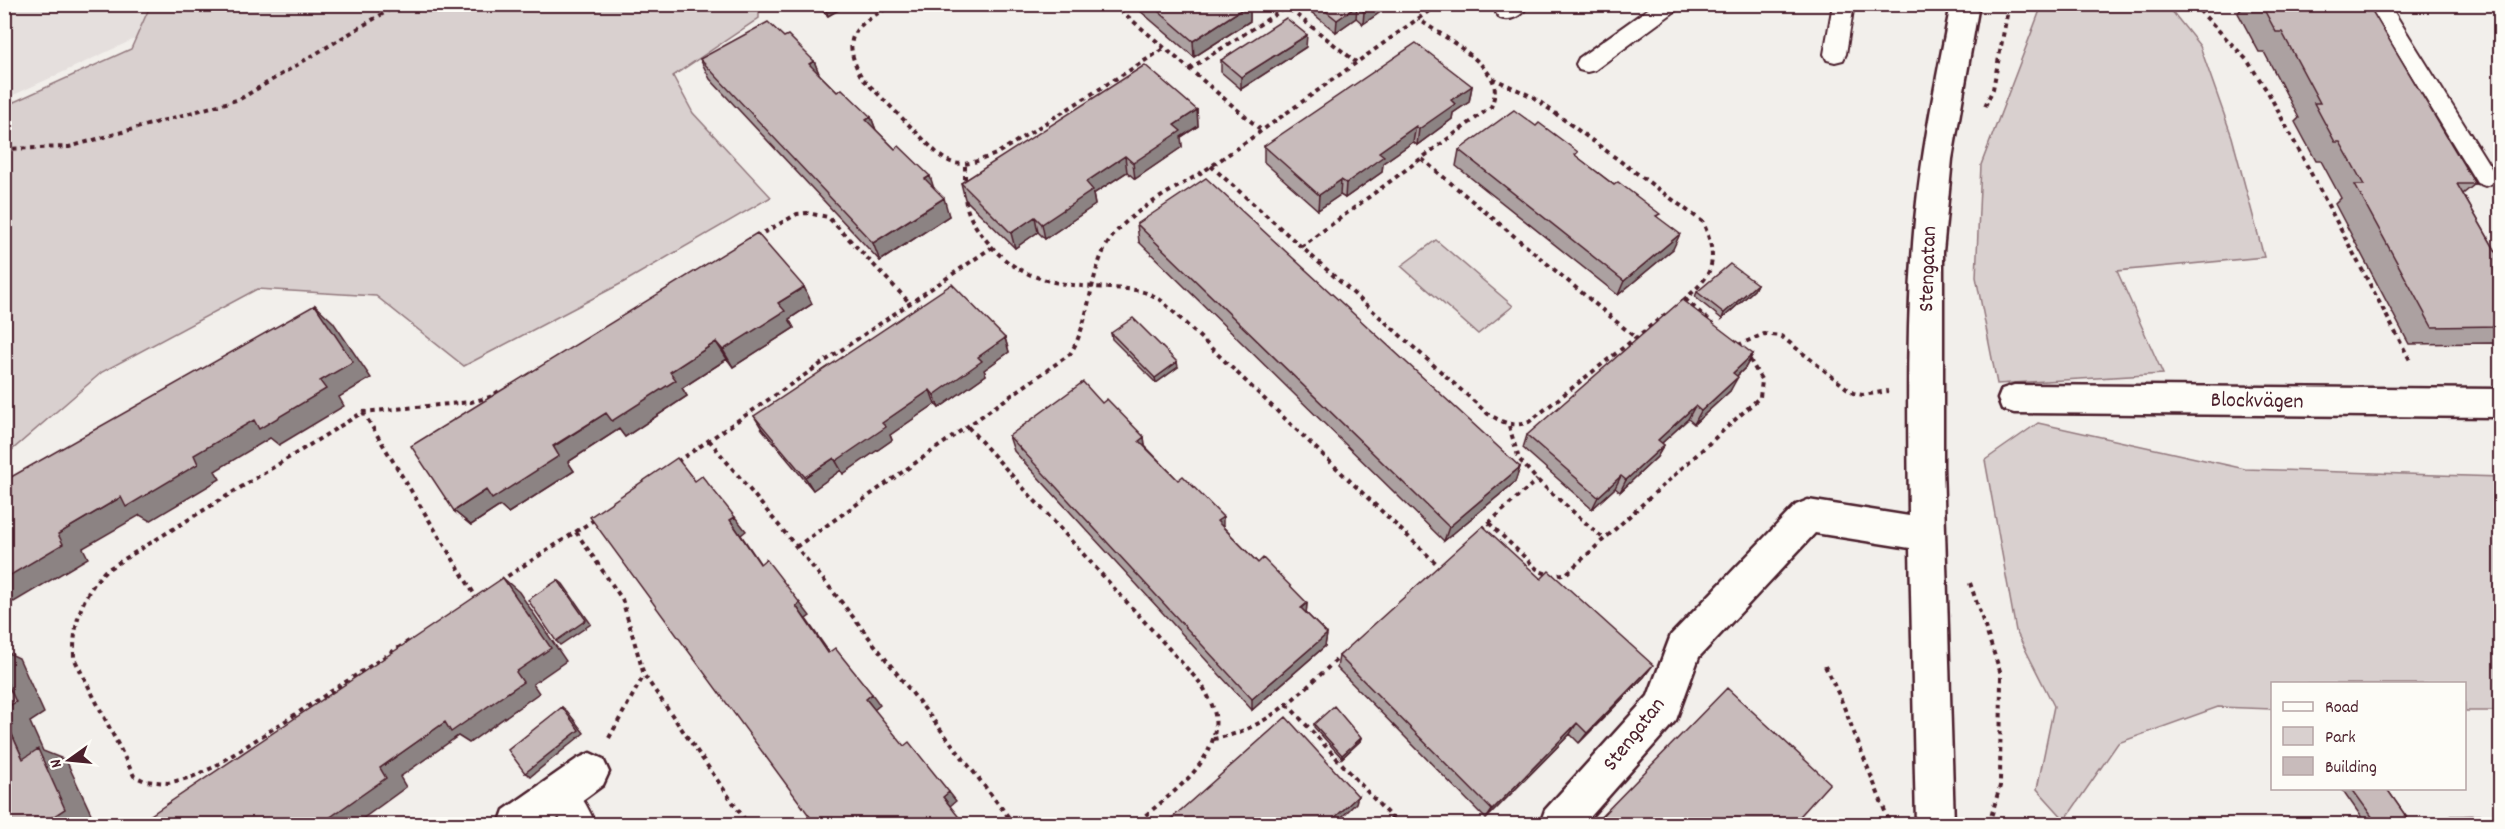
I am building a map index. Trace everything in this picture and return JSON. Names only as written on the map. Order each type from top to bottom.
[{"type":"street","name":"Stengatan","points":[[1935,825],[1926,396],[1928,251],[1934,182],[1965,4]]},
{"type":"street","name":"Blockvägen","points":[[2014,399],[2500,404]]},
{"type":"street","name":"Stengatan","points":[[1559,825],[1663,707],[1684,647],[1808,516],[1929,535]]},
{"type":"street","points":[[518,825],[577,797]]},
{"type":"lane","points":[[1587,64],[1671,4]]},
{"type":"lane","points":[[1835,54],[1844,4]]},
{"type":"lane","points":[[2378,4],[2485,177]]},
{"type":"path","points":[[4,149],[69,147],[240,99],[399,4]]},
{"type":"path","points":[[894,4],[863,22],[853,33],[849,48],[853,64],[862,78],[939,155],[948,162],[965,166],[996,154],[1165,48]]},
{"type":"path","points":[[1113,4],[1260,129]]},
{"type":"path","points":[[796,547],[1070,354],[1085,327],[1101,260],[1116,232],[1138,213],[1211,166],[1439,4]]},
{"type":"path","points":[[1984,108],[1993,89],[2009,4]]},
{"type":"path","points":[[2193,4],[2247,60],[2269,94],[2411,362]]},
{"type":"path","points":[[1189,69],[1285,6],[1356,62]]},
{"type":"path","points":[[1418,19],[1482,67],[1492,78],[1533,97],[1704,222],[1713,243],[1714,264],[1703,282],[1677,306]]},
{"type":"path","points":[[1301,247],[1487,112],[1495,96],[1492,78]]},
{"type":"path","points":[[1422,159],[1636,338]]},
{"type":"path","points":[[965,166],[964,200],[973,223],[991,248],[1026,275],[1052,284],[1139,290],[1155,296],[1440,567]]},
{"type":"path","points":[[1211,166],[1488,414],[1509,426],[1518,427],[1529,422],[1668,312]]},
{"type":"path","points":[[749,242],[789,218],[807,213],[828,217],[842,229],[910,303]]},
{"type":"path","points":[[671,466],[991,248]]},
{"type":"path","points":[[1685,299],[1720,330]]},
{"type":"path","points":[[1738,345],[1759,334],[1770,333],[1781,336],[1853,393],[1863,395],[1894,390]]},
{"type":"path","points":[[1489,523],[1547,576],[1559,577],[1567,573],[1760,397],[1762,381],[1750,359],[1729,338]]},
{"type":"path","points":[[418,635],[225,762],[199,775],[165,784],[142,782],[134,776],[74,658],[72,638],[81,605],[96,579],[105,571],[363,412],[471,402],[490,397],[510,385]]},
{"type":"path","points":[[363,412],[476,597]]},
{"type":"path","points":[[1509,426],[1519,459],[1538,480],[1604,539]]},
{"type":"path","points":[[968,427],[1202,686],[1215,714],[1213,739],[1196,768],[1135,825]]},
{"type":"path","points":[[709,440],[1014,825]]},
{"type":"path","points":[[1481,531],[1538,480]]},
{"type":"path","points":[[496,584],[604,512]]},
{"type":"path","points":[[576,532],[622,599],[644,675],[748,825]]},
{"type":"path","points":[[1432,575],[1449,560]]},
{"type":"path","points":[[1968,575],[2001,674],[2000,786],[1989,825]]},
{"type":"path","points":[[467,603],[486,591]]},
{"type":"path","points":[[1213,739],[1238,735],[1253,728],[1287,704],[1347,650]]},
{"type":"path","points":[[1825,666],[1890,825]]},
{"type":"path","points":[[577,797],[644,675]]},
{"type":"path","points":[[1287,704],[1397,825]]},
{"type":"shaded area","points":[[5,4],[208,5],[5,99]]},
{"type":"green space","points":[[151,4],[759,5],[759,18],[673,76],[693,113],[771,197],[624,282],[464,366],[376,296],[257,289],[102,372],[5,456],[5,106],[131,49]]},
{"type":"green space","points":[[2042,5],[2167,5],[2200,46],[2232,137],[2264,257],[2117,271],[2163,374],[1997,384],[1976,277],[1981,165]]},
{"type":"green space","points":[[1436,240],[1513,306],[1478,334],[1401,266]]},
{"type":"green space","points":[[2038,423],[2245,469],[2500,477],[2500,711],[2466,711],[2466,682],[2271,682],[2271,709],[2218,707],[2118,743],[2065,820],[2037,789],[2054,706],[2016,631],[1985,460]]},
{"type":"building","points":[[1150,4],[1250,4],[1193,41]]},
{"type":"building","points":[[1317,4],[1376,4],[1364,12],[1357,6],[1337,20]]},
{"type":"building","points":[[2261,4],[2368,4],[2475,184],[2457,184],[2500,255],[2500,326],[2432,327],[2355,185],[2364,185],[2340,142],[2335,142],[2314,103],[2320,103],[2282,32],[2276,32]]},
{"type":"building","points":[[1286,18],[1307,35],[1241,77],[1221,60]]},
{"type":"building","points":[[768,22],[784,37],[788,35],[814,61],[809,64],[837,92],[842,89],[871,117],[866,120],[895,149],[899,146],[930,176],[925,179],[944,198],[873,243],[700,59]]},
{"type":"building","points":[[1416,43],[1472,86],[1451,100],[1455,104],[1419,129],[1416,126],[1379,152],[1384,156],[1346,183],[1341,180],[1319,195],[1264,146]]},
{"type":"building","points":[[1145,65],[1197,110],[1174,125],[1181,131],[1133,163],[1125,156],[1086,182],[1093,190],[1042,224],[1035,217],[1011,233],[961,183]]},
{"type":"building","points":[[1514,110],[1536,126],[1539,123],[1578,152],[1575,155],[1614,185],[1618,182],[1660,214],[1656,216],[1680,234],[1624,281],[1459,150]]},
{"type":"building","points":[[1206,178],[1520,467],[1449,527],[1137,224]]},
{"type":"building","points":[[757,233],[804,287],[778,303],[785,311],[723,350],[716,342],[670,372],[676,380],[612,421],[606,413],[553,446],[559,456],[492,499],[486,490],[454,511],[411,446]]},
{"type":"building","points":[[1730,264],[1757,284],[1724,313],[1697,292]]},
{"type":"building","points":[[952,284],[1005,338],[978,357],[982,361],[934,395],[930,390],[882,423],[886,427],[836,461],[834,458],[805,477],[754,416]]},
{"type":"building","points":[[1682,300],[1753,354],[1733,373],[1738,377],[1701,411],[1695,406],[1658,440],[1664,445],[1626,480],[1621,476],[1598,497],[1527,435]]},
{"type":"building","points":[[315,305],[353,362],[320,381],[326,389],[259,429],[254,420],[194,455],[198,464],[126,507],[121,497],[58,534],[63,544],[4,579],[4,481]]},
{"type":"building","points":[[1133,318],[1177,362],[1155,378],[1111,333]]},
{"type":"building","points":[[1083,382],[1102,403],[1107,399],[1144,437],[1139,441],[1178,480],[1183,476],[1223,517],[1217,521],[1258,563],[1263,558],[1307,603],[1301,608],[1327,634],[1252,699],[1009,436]]},
{"type":"building","points":[[677,458],[695,481],[702,476],[735,517],[730,520],[760,564],[766,559],[800,603],[796,606],[828,653],[835,648],[872,694],[866,699],[904,746],[909,742],[949,792],[943,797],[965,825],[816,825],[590,517]]},
{"type":"building","points":[[1483,526],[1541,579],[1549,571],[1653,665],[1587,733],[1577,723],[1492,810],[1339,656]]},
{"type":"building","points":[[503,578],[551,648],[516,672],[523,682],[451,732],[445,722],[380,768],[386,778],[319,825],[304,825],[302,822],[298,825],[136,825]]},
{"type":"building","points":[[558,580],[586,620],[556,641],[528,600]]},
{"type":"building","points":[[4,676],[16,702],[4,709]]},
{"type":"building","points":[[1727,688],[1830,783],[1792,825],[1593,825]]},
{"type":"building","points":[[1334,706],[1361,738],[1342,755],[1314,724]]},
{"type":"building","points":[[562,707],[579,730],[525,773],[508,750]]},
{"type":"building","points":[[4,717],[23,759],[38,749],[65,809],[51,818],[54,825],[4,825]]},
{"type":"building","points":[[1286,717],[1358,796],[1330,822],[1333,825],[1164,825]]},
{"type":"building","points":[[2353,790],[2388,790],[2412,825],[2378,825]]},
{"type":"building","points":[[2500,815],[2500,825],[2455,825],[2451,816]]}]
